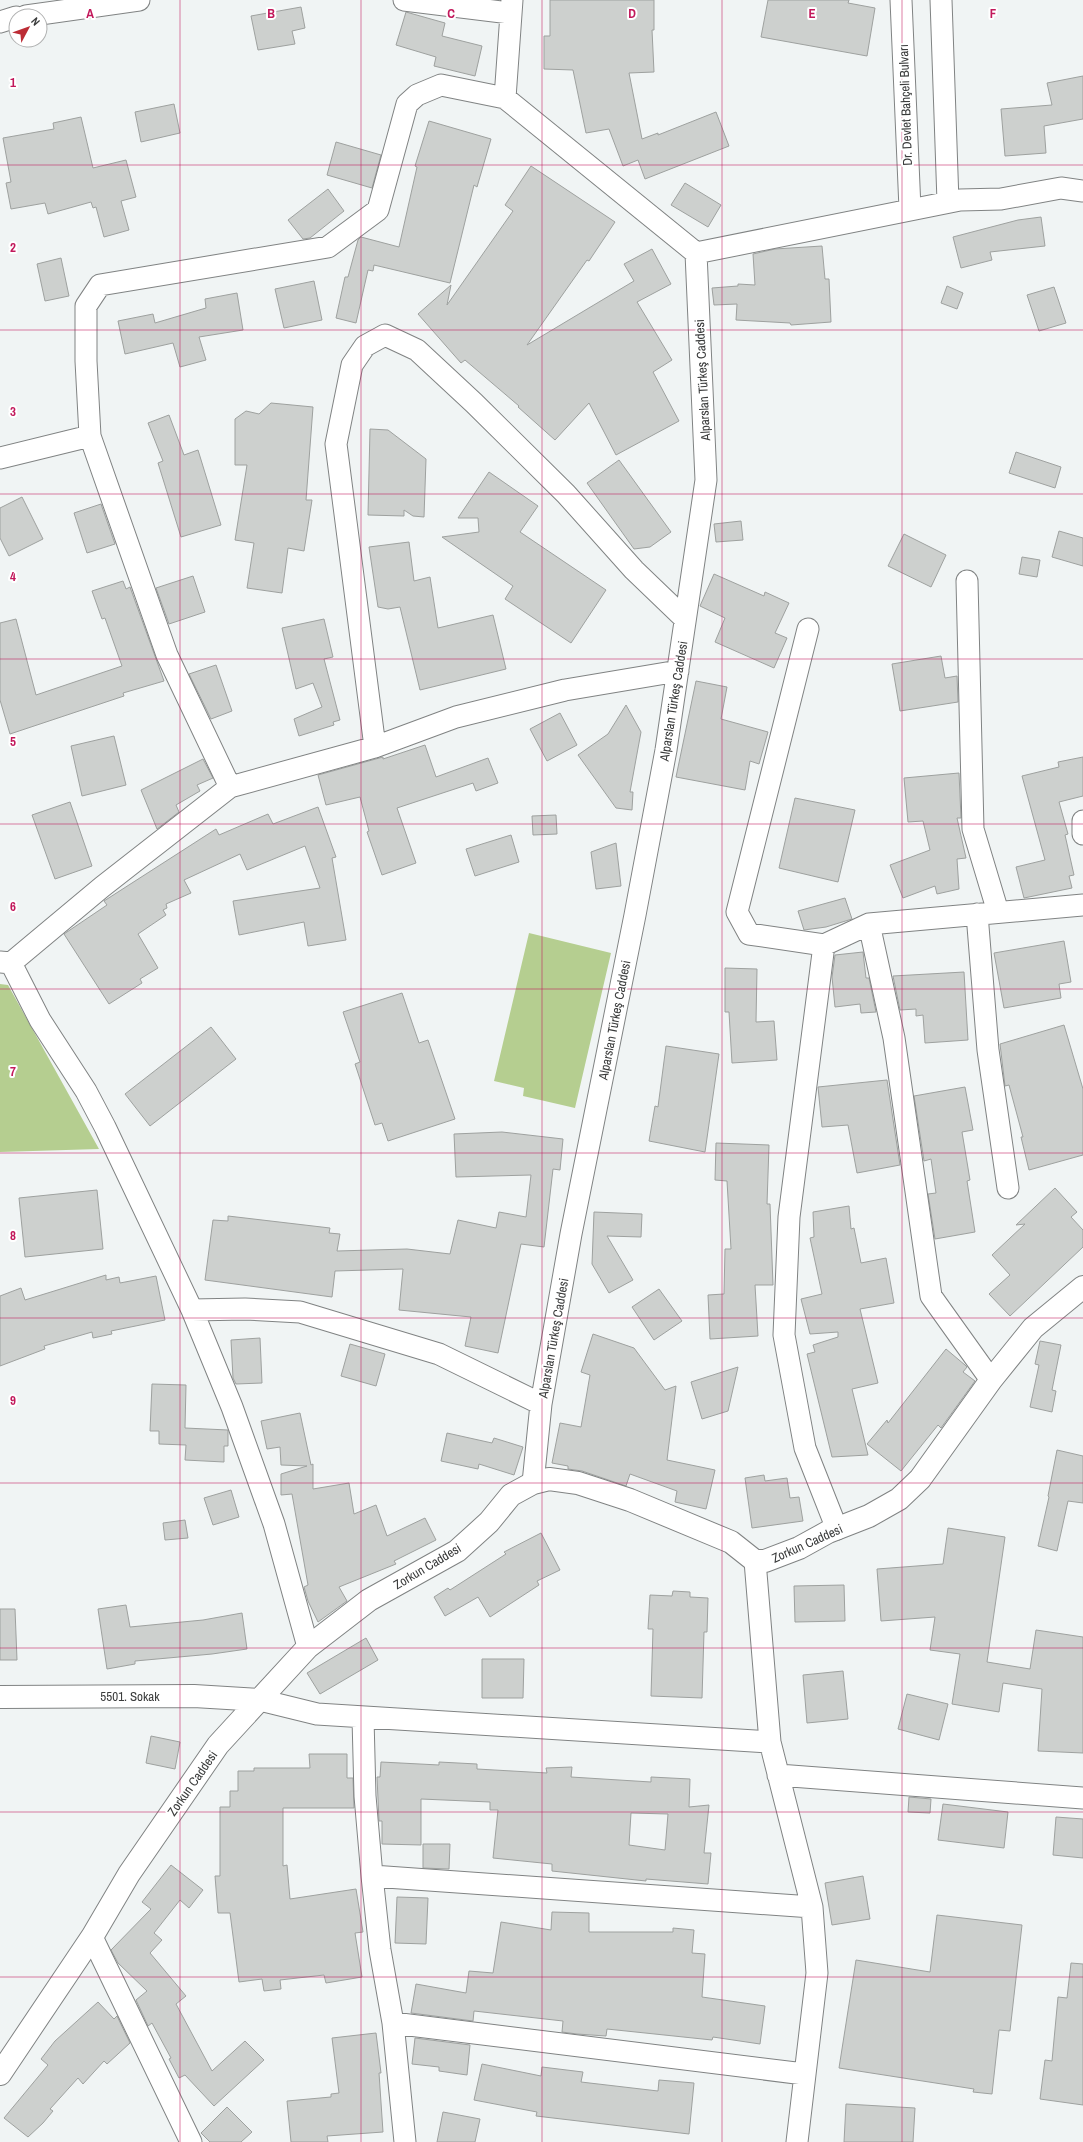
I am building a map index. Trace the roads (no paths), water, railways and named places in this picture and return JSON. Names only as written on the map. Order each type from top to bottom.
[{"type":"street","points":[[48,13],[139,0]]},
{"type":"street","points":[[404,0],[511,7],[505,98]]},
{"type":"street","name":"Dr. Devlet Bahçeli Bulvarı","points":[[901,0],[910,209]]},
{"type":"street","points":[[941,0],[948,202]]},
{"type":"street","points":[[230,787],[167,655],[90,436],[86,361],[86,306],[100,285],[328,247],[378,210],[407,104],[417,95],[441,85],[505,98],[696,253],[960,200],[1001,199],[1061,188],[1083,191]]},
{"type":"street","name":"Alparslan Türkeş Caddesi","points":[[533,1483],[541,1404],[571,1234],[638,900],[666,750],[706,480],[696,253]]},
{"type":"street","points":[[376,747],[336,444],[352,365],[365,346],[385,335],[417,350],[474,403],[566,494],[634,570],[685,619]]},
{"type":"street","points":[[0,458],[90,436]]},
{"type":"street","points":[[967,581],[973,829],[998,912]]},
{"type":"street","points":[[808,629],[737,912],[749,934],[824,944],[869,924],[1083,905]]},
{"type":"street","points":[[308,1648],[274,1524],[232,1407],[192,1310],[105,1127],[86,1091],[40,1020],[5,962],[230,787],[376,747],[463,715],[565,690],[678,671]]},
{"type":"street","points":[[1083,821],[1083,834]]},
{"type":"street","points":[[977,914],[988,1050],[1008,1188]]},
{"type":"street","points":[[869,924],[894,1038],[931,1296],[991,1380]]},
{"type":"street","points":[[824,944],[789,1218],[784,1335],[805,1448],[837,1529]]},
{"type":"street","name":"Zorkun Caddesi","points":[[0,2074],[92,1937],[129,1874],[185,1791],[218,1746],[308,1648],[369,1600],[457,1550],[489,1522],[511,1495],[533,1483],[549,1479],[578,1483],[630,1500],[731,1542],[755,1560],[765,1561],[869,1516],[899,1499],[920,1479],[991,1380],[1033,1328],[1083,1288]]},
{"type":"street","points":[[192,1310],[245,1309],[300,1312],[439,1354],[541,1404]]},
{"type":"street","points":[[755,1560],[770,1742],[812,1907],[817,1973],[804,2074],[798,2142]]},
{"type":"street","name":"5501. Sokak","points":[[0,1697],[194,1696],[260,1700]]},
{"type":"street","points":[[260,1700],[317,1714],[363,1718],[770,1742]]},
{"type":"street","points":[[363,1718],[366,1796],[372,1876],[380,1950],[393,2023],[405,2142]]},
{"type":"street","points":[[778,1775],[1083,1798]]},
{"type":"street","points":[[372,1876],[812,1907]]},
{"type":"street","points":[[92,1937],[191,2142]]},
{"type":"street","points":[[393,2023],[804,2074]]}]
